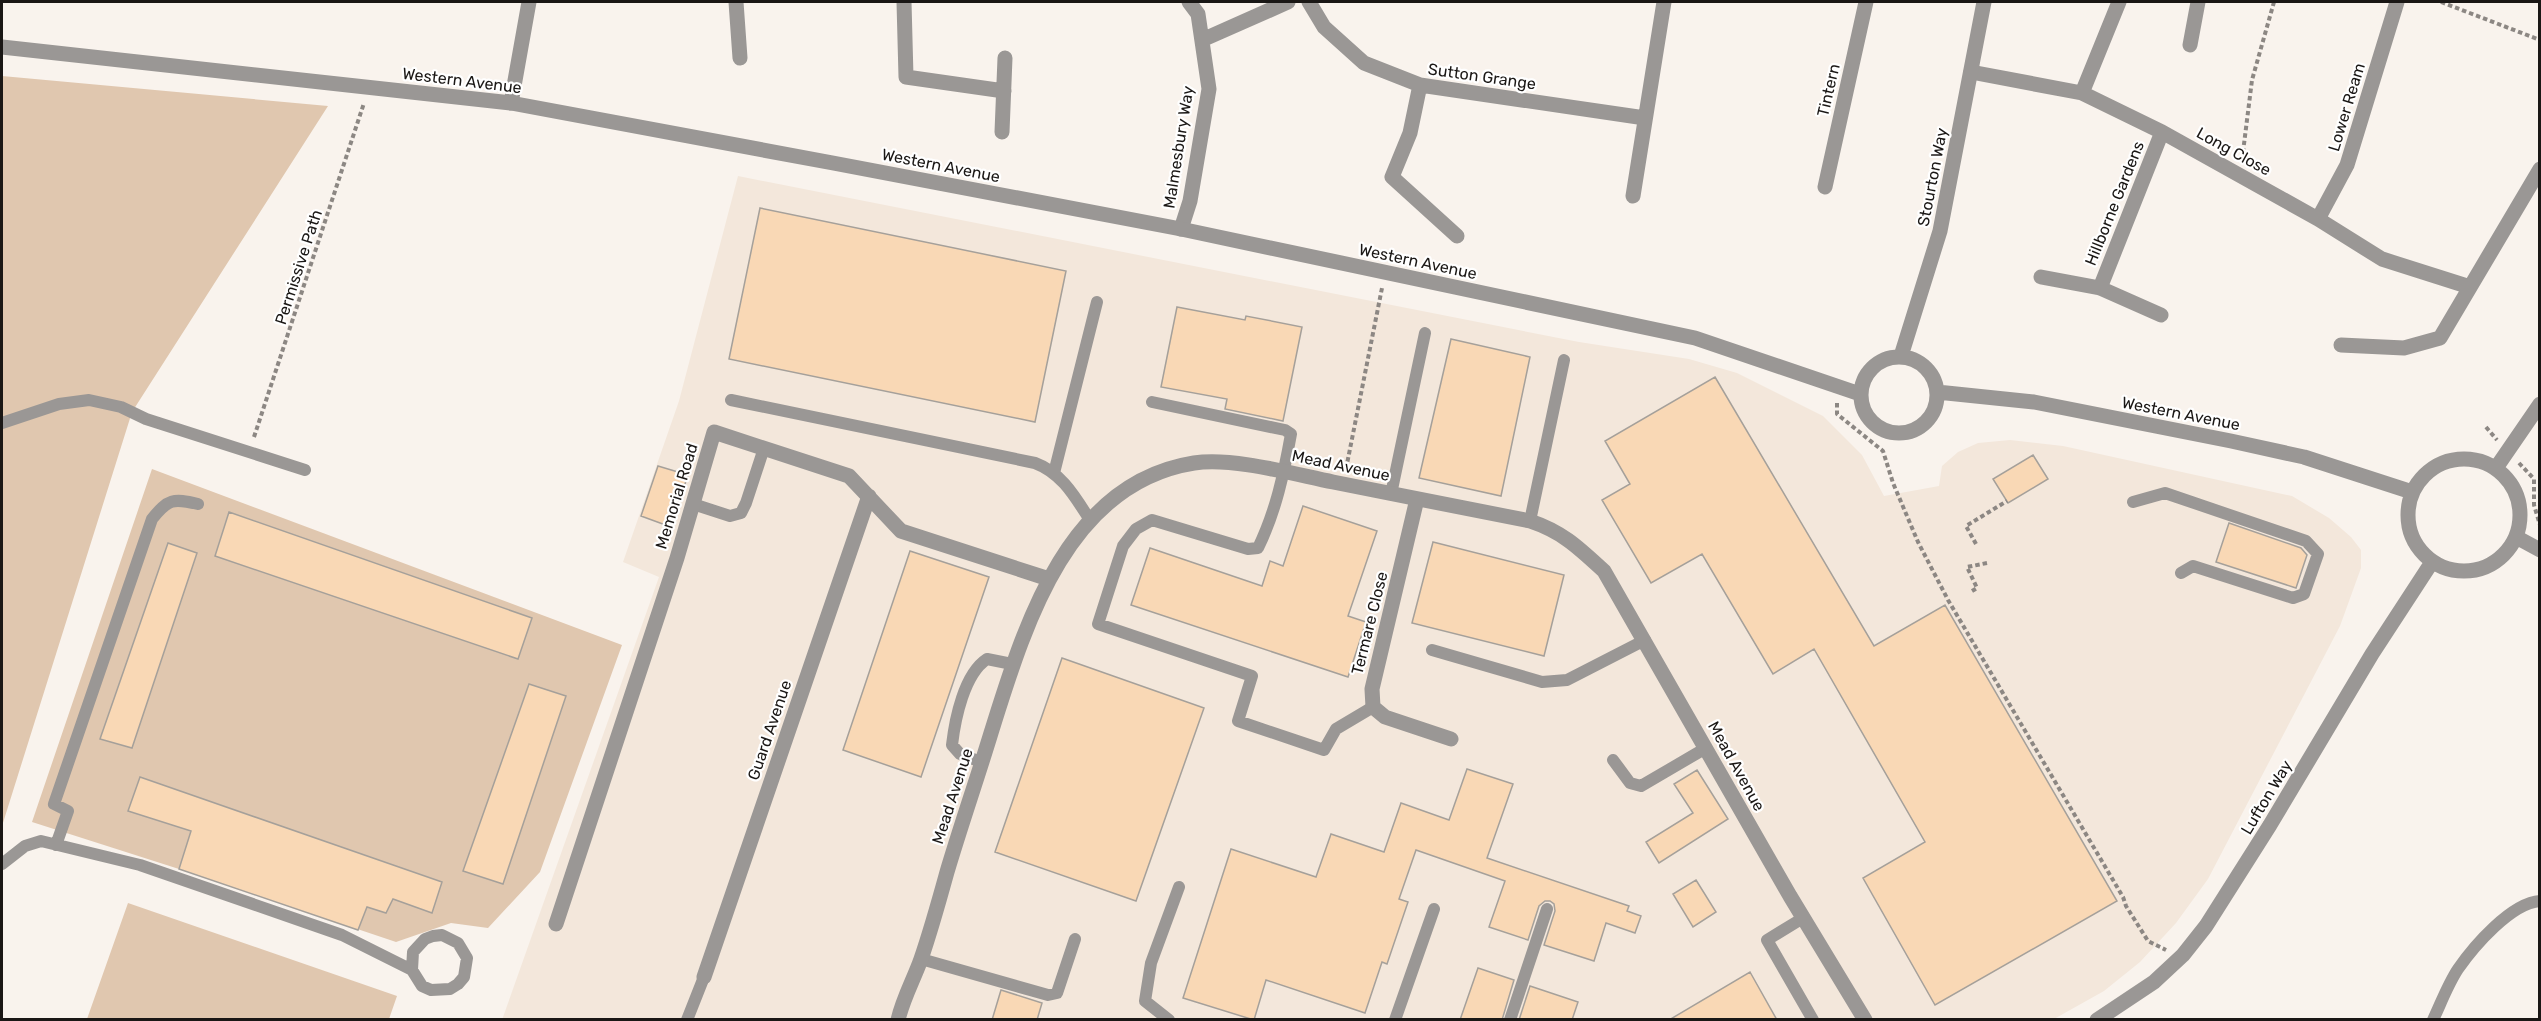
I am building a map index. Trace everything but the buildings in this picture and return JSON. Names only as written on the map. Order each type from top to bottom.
[{"type":"street","points":[[511,103],[529,2]]},
{"type":"street","points":[[736,2],[740,58]]},
{"type":"street","points":[[904,2],[906,77],[1004,91]]},
{"type":"street","name":"Malmesbury Way","points":[[1181,229],[1190,201],[1209,89],[1198,14],[1189,2]]},
{"type":"street","points":[[1202,40],[1288,2]]},
{"type":"street","name":"Sutton Grange","points":[[1310,2],[1324,27],[1364,63],[1420,85],[1645,118]]},
{"type":"street","points":[[1633,196],[1664,2]]},
{"type":"street","name":"Tintern","points":[[1825,187],[1866,2]]},
{"type":"street","name":"Stourton Way","points":[[1902,356],[1940,231],[1984,2]]},
{"type":"street","points":[[2082,93],[2119,2]]},
{"type":"street","points":[[2190,45],[2198,2]]},
{"type":"street","name":"Lower Ream","points":[[2318,219],[2347,165],[2397,2]]},
{"type":"street","name":"Western Avenue","points":[[2,47],[511,103],[1181,229],[1695,338],[1860,394]]},
{"type":"street","points":[[1002,132],[1005,58]]},
{"type":"street","name":"Long Close","points":[[1971,72],[2082,93],[2162,132],[2318,219],[2382,259],[2470,287]]},
{"type":"street","points":[[1420,85],[1410,133],[1392,177],[1457,236]]},
{"type":"street","name":"Hillborne Gardens","points":[[2100,288],[2162,132]]},
{"type":"street","points":[[2340,345],[2404,348],[2440,338],[2540,169]]},
{"type":"street","name":"Hillborne Gardens","points":[[2042,277],[2100,288],[2161,315]]},
{"type":"street","points":[[1902,356],[1912,359],[1929,372],[1937,392],[1932,414],[1925,423],[1905,433],[1893,433],[1873,424],[1866,415],[1860,394],[1862,381],[1878,362],[1902,356]]},
{"type":"street","name":"Western Avenue","points":[[1937,392],[2034,402],[2231,441],[2304,457],[2412,492]]},
{"type":"street","points":[[2496,468],[2540,404]]},
{"type":"street","name":"Memorial Road","points":[[556,924],[693,504],[714,432],[849,476],[901,531],[1049,579]]},
{"type":"street","points":[[2465,458],[2481,461],[2496,468],[2516,492],[2520,507],[2520,522],[2516,537],[2505,554],[2490,565],[2460,572],[2445,569],[2432,562],[2418,548],[2409,531],[2407,511],[2412,492],[2421,478],[2433,467],[2448,460],[2465,458]]},
{"type":"street","name":"Mead Avenue","points":[[897,1020],[903,999],[921,959],[963,814],[1012,664],[1049,579],[1069,547],[1090,520],[1108,503],[1153,475],[1192,463],[1214,461],[1284,472],[1530,521],[1552,529],[1573,543],[1604,571],[1864,1020]]},
{"type":"street","name":"Guard Avenue","points":[[704,977],[869,496]]},
{"type":"street","name":"Termare Close","points":[[1373,707],[1372,689],[1418,499]]},
{"type":"street","points":[[2516,537],[2540,550]]},
{"type":"street","name":"Lufton Way","points":[[2106,1018],[2154,982],[2183,955],[2206,926],[2270,825],[2372,654],[2432,562]]},
{"type":"street","points":[[1373,707],[1385,717],[1451,739]]},
{"type":"lane","points":[[1054,473],[1097,302]]},
{"type":"lane","points":[[1391,494],[1425,333]]},
{"type":"lane","points":[[1530,521],[1564,360]]},
{"type":"lane","points":[[2,423],[59,404],[89,400],[121,407],[146,419],[304,470]]},
{"type":"lane","points":[[731,400],[1035,463],[1054,473],[1065,484],[1090,520]]},
{"type":"lane","points":[[1152,402],[1284,430],[1291,434],[1284,472],[1267,530],[1258,548],[1248,549],[1152,520],[1136,529],[1123,546],[1098,624],[1252,676],[1238,721],[1324,750],[1335,729],[1373,707]]},
{"type":"lane","points":[[693,504],[730,516],[741,513],[764,448]]},
{"type":"lane","points":[[2133,502],[2165,493],[2306,542],[2318,554],[2304,594],[2293,598],[2193,566],[2181,573]]},
{"type":"lane","points":[[56,844],[68,811],[54,804],[152,519],[164,504],[179,499],[198,504]]},
{"type":"lane","points":[[1432,650],[1542,682],[1566,680],[1645,640]]},
{"type":"lane","points":[[981,762],[960,754],[952,745],[954,727],[969,679],[977,665],[987,659],[1012,664]]},
{"type":"lane","points":[[1612,760],[1630,783],[1641,786],[1706,748]]},
{"type":"lane","points":[[2,864],[25,846],[41,841],[140,865],[342,935],[412,970],[422,986],[431,990],[450,990],[464,977],[467,958],[458,942],[442,935],[433,936],[425,939],[413,952],[412,970]]},
{"type":"lane","points":[[1169,1020],[1145,1001],[1151,963],[1179,887]]},
{"type":"lane","points":[[2433,1020],[2457,970],[2476,945],[2508,915],[2540,900]]},
{"type":"lane","points":[[1395,1020],[1434,909]]},
{"type":"lane","points":[[1510,1020],[1547,909]]},
{"type":"lane","points":[[1803,918],[1767,940],[1813,1020]]},
{"type":"lane","points":[[921,959],[1048,995],[1057,993],[1075,939]]},
{"type":"lane","points":[[687,1020],[704,977]]},
{"type":"path","points":[[2240,176],[2252,80],[2274,2]]},
{"type":"path","points":[[2441,2],[2540,40]]},
{"type":"path","name":"Permissive Path","points":[[249,453],[369,88]]},
{"type":"path","points":[[1343,484],[1385,272]]},
{"type":"path","points":[[1838,385],[1837,414],[1883,451],[1893,483],[1910,522],[1948,600],[2123,897],[2126,906],[2148,941],[2166,950]]},
{"type":"path","points":[[2486,427],[2534,479],[2534,505],[2540,525]]},
{"type":"path","points":[[1976,544],[1966,526],[2007,501]]},
{"type":"path","points":[[1972,591],[1977,588],[1967,567],[1987,563]]},
{"type":"shaded area","points":[[2,76],[328,106],[132,412],[2,826]]},
{"type":"shaded area","points":[[738,176],[1579,342],[1689,359],[1737,373],[1823,416],[1862,455],[1884,496],[1939,486],[1942,466],[1958,452],[1978,443],[2010,440],[2063,446],[2292,496],[2329,518],[2351,537],[2361,550],[2361,568],[2340,626],[2208,879],[2176,923],[2140,962],[2104,991],[2054,1019],[502,1020],[659,577],[623,562],[679,401]]},
{"type":"shaded area","points":[[152,469],[622,645],[540,872],[488,928],[451,923],[396,942],[32,822]]},
{"type":"shaded area","points":[[128,903],[397,996],[389,1019],[87,1019]]}]
